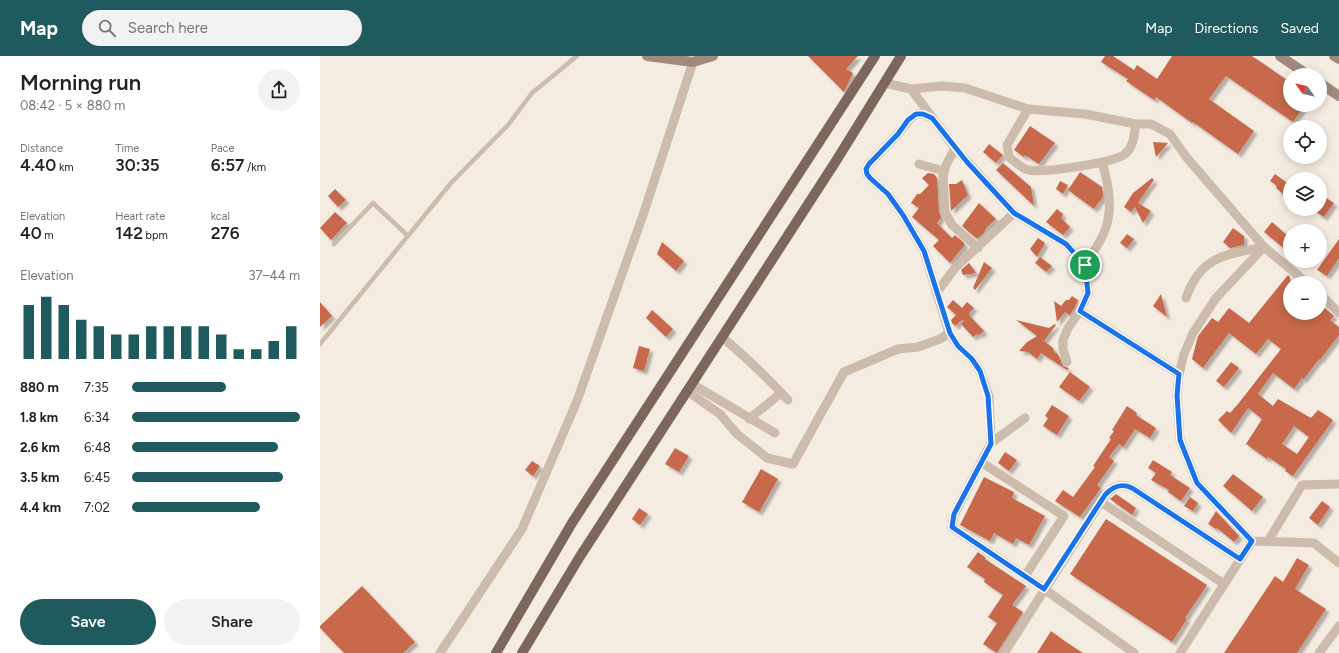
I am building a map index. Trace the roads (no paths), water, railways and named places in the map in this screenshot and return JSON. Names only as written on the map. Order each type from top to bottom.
[{"type":"main road","points":[[496,653],[572,523],[817,148],[875,56]]},
{"type":"main road","points":[[522,653],[579,558],[901,56]]},
{"type":"street","points":[[647,56],[693,62],[713,56]]},
{"type":"street","points":[[1280,56],[1298,68]]},
{"type":"street","points":[[1334,56],[1339,60]]},
{"type":"street","points":[[440,653],[522,529],[577,401],[643,215],[693,62]]},
{"type":"street","points":[[885,83],[911,89],[942,86],[965,88],[1028,109],[1085,114],[1136,124],[1151,124],[1170,134],[1187,158],[1264,247],[1299,276]]},
{"type":"street","points":[[1327,88],[1339,96]]},
{"type":"street","points":[[911,89],[955,148],[1014,213],[1066,244],[1085,265],[1088,293],[1080,311],[1068,328],[1063,340],[1063,349],[1067,362]]},
{"type":"street","points":[[1028,109],[1007,145],[1009,157],[1028,170],[1048,171],[1102,162],[1124,156],[1129,151],[1133,143],[1136,124]]},
{"type":"street","points":[[932,118],[923,114],[916,114],[908,120],[898,134],[866,169],[870,178],[888,194],[903,215],[924,251],[950,333],[958,346],[972,359],[980,371],[988,396],[991,444]]},
{"type":"street","points":[[955,148],[944,171],[944,205],[952,225],[978,248]]},
{"type":"street","points":[[1085,265],[1103,234],[1108,215],[1110,196],[1108,180],[1102,162]]},
{"type":"street","points":[[919,164],[944,171]]},
{"type":"street","points":[[937,292],[955,268],[1014,213]]},
{"type":"street","points":[[1186,298],[1197,275],[1210,262],[1223,256],[1264,247]]},
{"type":"street","points":[[1264,247],[1216,298],[1193,334],[1184,354],[1179,374],[1177,395],[1180,440],[1197,483],[1252,541],[1314,543],[1339,564]]},
{"type":"street","points":[[1327,301],[1339,313]]},
{"type":"street","points":[[1080,311],[1179,374]]},
{"type":"street","points":[[690,387],[720,414],[737,434],[767,458],[793,464],[844,372],[898,349],[918,347],[940,339],[950,333]]},
{"type":"street","points":[[722,337],[749,359],[788,400]]},
{"type":"street","points":[[690,387],[775,434]]},
{"type":"street","points":[[749,419],[781,393]]},
{"type":"street","points":[[1025,418],[991,444],[954,514],[952,527],[1044,589],[1129,652]]},
{"type":"street","points":[[981,462],[1064,516],[1025,576]]},
{"type":"street","points":[[1268,541],[1302,485],[1339,484]]},
{"type":"street","points":[[1004,653],[1101,502],[1114,487],[1128,486],[1240,559]]},
{"type":"street","points":[[1101,502],[1224,584]]},
{"type":"street","points":[[1180,653],[1252,541]]},
{"type":"street","points":[[1320,653],[1339,626]]},
{"type":"lane","points":[[320,344],[451,183],[508,126],[532,93],[577,56]]},
{"type":"lane","points":[[334,244],[373,203],[408,236]]}]
